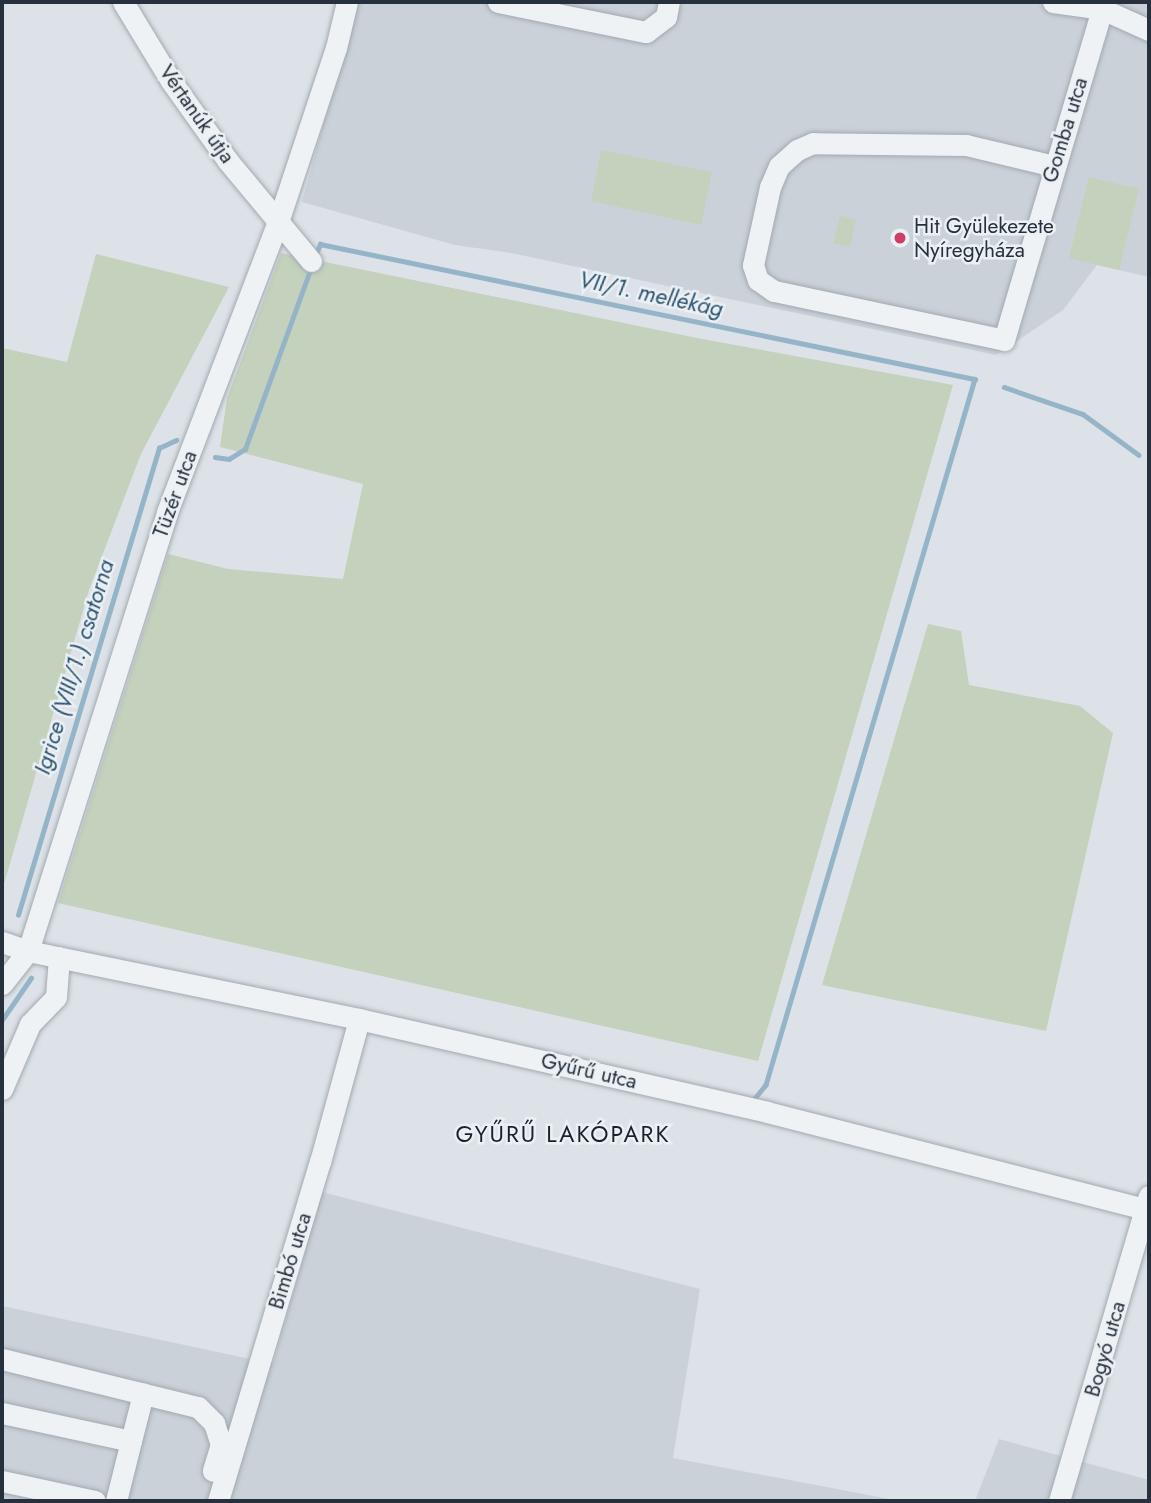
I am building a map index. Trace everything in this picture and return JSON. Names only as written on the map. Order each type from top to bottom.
[{"type":"street","name":"Vértanúk útja","points":[[123,2],[171,81],[228,161],[311,261]]},
{"type":"street","name":"Tüzér utca","points":[[2,984],[28,951],[167,512],[278,222],[335,48],[347,2]]},
{"type":"street","points":[[498,2],[572,9],[646,32],[666,17],[669,2]]},
{"type":"street","points":[[1056,2],[1103,5],[1149,30]]},
{"type":"street","name":"Gomba utca","points":[[1054,166],[965,145],[813,143],[797,150],[779,166],[770,187],[753,265],[758,280],[774,291],[1004,340],[1103,5]]},
{"type":"street","name":"Gyűrű utca","points":[[2,942],[28,951],[359,1019],[1147,1202]]},
{"type":"street","points":[[2,1089],[30,1024],[56,997],[59,957]]},
{"type":"street","name":"Bimbó utca","points":[[218,1501],[317,1175],[359,1019]]},
{"type":"street","name":"Bogyó utca","points":[[1059,1501],[1147,1202]]},
{"type":"street","points":[[2,1359],[198,1408],[214,1423],[221,1444],[204,1501]]},
{"type":"street","points":[[116,1501],[143,1394]]},
{"type":"street","points":[[2,1413],[131,1441]]},
{"type":"street","points":[[2,1481],[95,1501]]},
{"type":"shaded area","points":[[357,2],[1149,2],[1149,277],[1097,265],[1063,310],[996,355],[511,253],[455,245],[302,202]]},
{"type":"shaded area","points":[[322,1192],[700,1289],[673,1458],[900,1501],[2,1501],[2,1306],[273,1364]]},
{"type":"shaded area","points":[[999,1439],[1149,1480],[1149,1501],[975,1501]]},
{"type":"green space","points":[[601,150],[712,172],[701,225],[591,201]]},
{"type":"green space","points":[[1089,177],[1139,189],[1119,270],[1069,258]]},
{"type":"green space","points":[[840,216],[856,219],[850,247],[833,243]]},
{"type":"green space","points":[[281,253],[702,339],[953,385],[758,1061],[58,903],[168,554],[228,569],[343,579],[363,484],[220,447],[227,398]]},
{"type":"green space","points":[[96,254],[229,287],[141,454],[89,590],[2,891],[2,348],[67,362]]},
{"type":"green space","points":[[928,624],[961,631],[969,685],[1080,706],[1113,733],[1046,1031],[822,985]]},
{"type":"waterway","points":[[315,256],[320,244],[975,379],[766,1085],[754,1100]]},
{"type":"waterway","name":"Igrice (VIII/1.) csatorna","points":[[215,457],[229,459],[245,449],[311,268]]},
{"type":"waterway","name":"VII/1. mellékág","points":[[1004,387],[1083,414],[1139,455]]},
{"type":"waterway","name":"Igrice (VIII/1.) csatorna","points":[[18,915],[159,448],[176,440]]},
{"type":"waterway","name":"Igrice (VIII/1.) csatorna","points":[[2,1020],[31,978]]},
{"type":"place","name":"Hit Gyülekezete Nyíregyháza","points":[[900,238]]},
{"type":"district","name":"GYŰRŰ LAKÓPARK","points":[[563,1134]]}]
